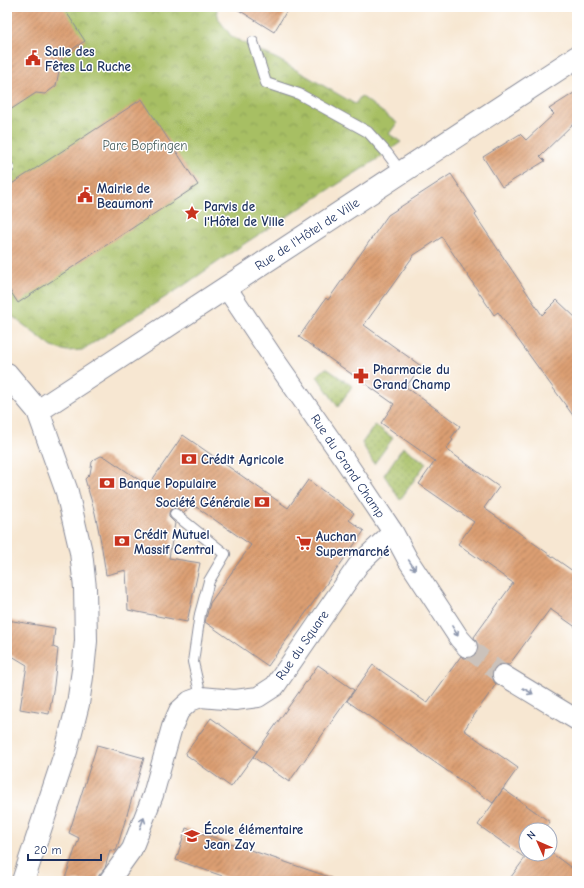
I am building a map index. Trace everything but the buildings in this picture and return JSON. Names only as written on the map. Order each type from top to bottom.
[{"type":"main road","name":"Rue de l'Hôtel de Ville","points":[[38,411],[577,57]]},
{"type":"main road","points":[[7,374],[38,411],[67,492],[81,552],[85,588],[86,641],[79,697],[66,751],[23,881]]},
{"type":"street","name":"Rue du Grand Champ","points":[[226,287],[393,532],[408,560],[459,638],[467,647]]},
{"type":"street","name":"Rue du Square","points":[[201,697],[235,700],[258,697],[274,686],[359,564],[393,532]]},
{"type":"street","points":[[502,675],[577,720]]},
{"type":"street","points":[[109,881],[132,849],[153,795],[172,727],[179,711],[190,701],[201,697]]},
{"type":"lane","points":[[254,42],[266,83],[298,94],[368,132],[387,152],[401,172]]},
{"type":"lane","points":[[175,514],[225,554],[209,581],[200,614],[193,662],[201,697]]},
{"type":"green space","name":"Parc Bopfingen","points":[[7,7],[216,7],[219,20],[232,37],[279,60],[355,104],[361,96],[397,123],[389,134],[401,142],[379,158],[247,242],[183,286],[82,350],[67,351],[52,347],[7,312]]},
{"type":"green space","points":[[326,368],[352,386],[338,407],[317,376]]},
{"type":"green space","points":[[375,425],[393,438],[374,464],[362,443]]},
{"type":"green space","points":[[403,447],[426,463],[400,500],[384,475]]},
{"type":"tunnel","points":[[467,647],[503,675]]},
{"type":"place","name":"Salle des Fêtes La Ruche","points":[[33,58]]},
{"type":"place","name":"Mairie de Beaumont","points":[[85,195]]},
{"type":"place","name":"Parvis de l'Hôtel de Ville","points":[[192,213]]},
{"type":"place","name":"Pharmacie du Grand Champ","points":[[361,376]]},
{"type":"place","name":"Crédit Agricole","points":[[189,459]]},
{"type":"place","name":"Banque Populaire","points":[[107,483]]},
{"type":"place","name":"Société Générale","points":[[262,502]]},
{"type":"place","name":"Crédit Mutuel Massif Central","points":[[122,541]]},
{"type":"place","name":"Auchan Supermarché","points":[[304,543]]},
{"type":"place","name":"École élémentaire Jean Zay","points":[[192,836]]}]
